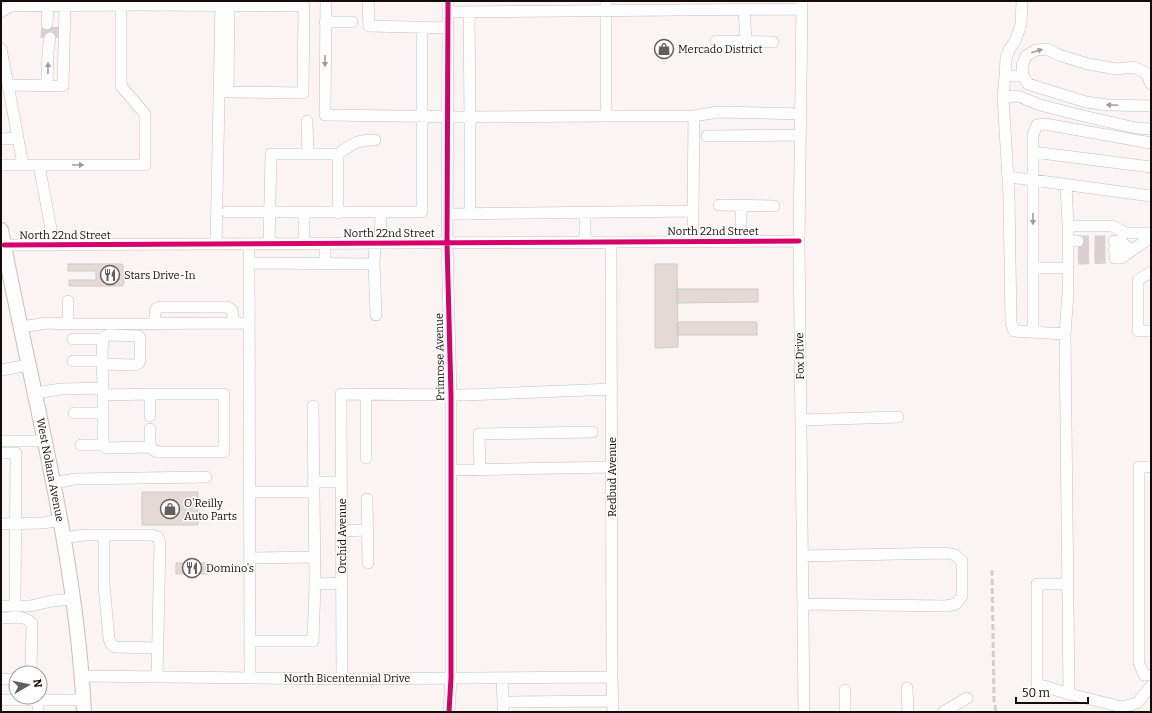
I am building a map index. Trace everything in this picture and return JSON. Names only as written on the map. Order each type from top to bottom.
[{"type":"main road","name":"West Nolana Avenue","points":[[1,230],[60,520],[82,676],[83,706]]},
{"type":"street","points":[[326,1],[325,115],[470,117],[694,116],[718,112],[800,114]]},
{"type":"street","points":[[368,1],[368,26],[448,28]]},
{"type":"street","points":[[1022,1],[1021,24],[1015,41],[1006,58],[1003,97],[1008,177],[1012,323],[1014,331],[1065,334]]},
{"type":"street","points":[[1,165],[145,165],[145,114],[121,86],[121,3]]},
{"type":"street","points":[[1,12],[10,6],[48,19],[65,6],[121,3],[264,3],[304,6],[303,92],[228,92],[224,4]]},
{"type":"street","points":[[216,244],[224,4]]},
{"type":"street","points":[[448,6],[469,12],[606,6],[744,10],[802,5]]},
{"type":"street","name":"Fox Drive","points":[[802,5],[799,241],[804,712]]},
{"type":"street","points":[[8,85],[63,86],[65,6]]},
{"type":"street","name":"Primrose Avenue","points":[[448,6],[448,243],[451,394],[451,678],[449,712]]},
{"type":"street","points":[[606,6],[606,116]]},
{"type":"street","points":[[744,10],[746,41]]},
{"type":"street","points":[[469,12],[470,214]]},
{"type":"street","points":[[325,22],[352,22]]},
{"type":"street","points":[[227,212],[422,212],[422,28]]},
{"type":"street","points":[[47,85],[48,38]]},
{"type":"street","points":[[716,41],[773,42]]},
{"type":"street","points":[[1151,84],[1146,73],[1134,67],[1116,69],[1088,64],[1059,55],[1047,48],[1036,50],[1026,56],[1022,66],[1023,76],[1028,84],[1086,102],[1108,105],[1151,106]]},
{"type":"street","points":[[1,49],[23,165]]},
{"type":"street","points":[[1005,76],[1023,76]]},
{"type":"street","points":[[1003,97],[1018,96],[1040,105],[1090,118],[1136,128],[1151,129]]},
{"type":"street","points":[[693,241],[694,116]]},
{"type":"street","points":[[308,121],[308,154]]},
{"type":"street","points":[[1033,332],[1033,152],[1034,135],[1037,125],[1045,124],[1151,143]]},
{"type":"street","points":[[707,136],[800,135]]},
{"type":"street","points":[[1,139],[18,138]]},
{"type":"street","points":[[270,244],[271,154],[338,154],[349,146],[364,139],[375,140]]},
{"type":"street","points":[[1033,152],[1151,167]]},
{"type":"street","points":[[338,154],[338,213]]},
{"type":"street","points":[[39,165],[54,245]]},
{"type":"street","points":[[1008,177],[1151,196]]},
{"type":"street","points":[[1066,185],[1068,226],[1072,253],[1065,334],[1069,694]]},
{"type":"street","points":[[718,205],[774,206]]},
{"type":"street","points":[[741,205],[741,241]]},
{"type":"street","points":[[376,315],[374,264],[381,212]]},
{"type":"street","points":[[448,214],[693,212]]},
{"type":"street","points":[[304,213],[304,244]]},
{"type":"street","points":[[585,242],[586,213]]},
{"type":"street","points":[[1068,226],[1112,226],[1126,233],[1151,233]]},
{"type":"street","points":[[1131,250],[1120,240],[1114,250],[1121,258],[1151,237]]},
{"type":"street","name":"North 22nd Street","points":[[4,245],[799,241]]},
{"type":"street","name":"Redbud Avenue","points":[[611,242],[613,706]]},
{"type":"street","points":[[325,243],[325,263]]},
{"type":"street","points":[[249,244],[250,678]]},
{"type":"street","points":[[1033,268],[1072,253]]},
{"type":"street","points":[[249,263],[374,264]]},
{"type":"street","points":[[1151,272],[1138,280],[1138,331],[1151,331]]},
{"type":"street","points":[[68,301],[68,324]]},
{"type":"street","points":[[155,324],[156,309],[160,307],[227,308],[232,310],[234,323]]},
{"type":"street","points":[[182,307],[182,323]]},
{"type":"street","points":[[207,307],[207,323]]},
{"type":"street","points":[[21,327],[47,322],[68,324],[249,323]]},
{"type":"street","points":[[73,339],[103,339],[108,335],[139,336],[140,338],[139,363],[73,361]]},
{"type":"street","points":[[103,339],[102,363],[104,445]]},
{"type":"street","points":[[1,370],[29,365]]},
{"type":"street","points":[[35,393],[61,389],[150,394],[224,394],[224,452],[157,452],[150,448],[107,448],[104,445],[81,445]]},
{"type":"street","points":[[366,458],[366,394],[464,395],[612,389]]},
{"type":"street","points":[[150,394],[150,416]]},
{"type":"street","name":"Orchid Avenue","points":[[342,679],[341,394],[366,394]]},
{"type":"street","points":[[250,641],[314,642],[315,584],[313,406]]},
{"type":"street","points":[[74,413],[103,413]]},
{"type":"street","points":[[801,420],[898,417]]},
{"type":"street","points":[[150,429],[150,448]]},
{"type":"street","points":[[480,470],[479,434],[592,432]]},
{"type":"street","points":[[1,441],[45,441]]},
{"type":"street","points":[[1,453],[16,453],[15,606]]},
{"type":"street","points":[[451,470],[612,467]]},
{"type":"street","points":[[1151,467],[1139,467],[1140,664],[1144,675],[1151,675]]},
{"type":"street","points":[[53,483],[75,479],[206,477]]},
{"type":"street","points":[[250,492],[314,487],[342,482]]},
{"type":"street","points":[[367,499],[368,563]]},
{"type":"street","points":[[1,524],[43,523],[60,520]]},
{"type":"street","points":[[342,531],[367,530]]},
{"type":"street","points":[[63,538],[84,535],[152,535],[158,538],[160,543],[157,677]]},
{"type":"street","points":[[104,535],[104,586],[109,639],[111,644],[115,647],[158,648]]},
{"type":"street","points":[[802,556],[946,553],[955,554],[962,561],[962,596],[956,604],[946,606],[803,604]]},
{"type":"street","points":[[250,558],[314,557]]},
{"type":"street","points":[[315,584],[342,583]]},
{"type":"street","points":[[1067,584],[1037,584],[1036,684],[1122,707],[1137,703],[1151,686]]},
{"type":"street","points":[[1,606],[30,606],[52,601],[72,599]]},
{"type":"street","points":[[1,618],[24,618],[30,620],[32,624],[31,665]]},
{"type":"street","name":"North Bicentennial Drive","points":[[82,676],[342,679],[612,677]]},
{"type":"street","points":[[502,678],[503,707],[613,706]]},
{"type":"street","points":[[907,688],[908,712]]},
{"type":"street","points":[[845,690],[845,712]]},
{"type":"street","points":[[943,712],[967,698]]},
{"type":"street","points":[[48,701],[83,706]]},
{"type":"building","name":"Stars Drive-In","points":[[68,264],[122,264],[124,284],[122,286],[69,286],[69,280],[96,280],[96,271],[68,271]]},
{"type":"building","points":[[655,264],[677,264],[678,347],[655,348]]},
{"type":"building","points":[[677,289],[758,289],[758,302],[677,303]]},
{"type":"building","points":[[677,322],[757,322],[757,335],[677,335]]},
{"type":"building","name":"O'Reilly Auto Parts","points":[[142,492],[198,492],[198,525],[142,525]]},
{"type":"building","name":"Domino's","points":[[176,563],[208,563],[208,574],[176,574]]},
{"type":"tunnel","points":[[46,38],[47,24]]},
{"type":"tunnel","points":[[55,24],[55,38]]},
{"type":"tunnel","points":[[1078,241],[1114,241]]},
{"type":"tunnel","points":[[1078,250],[1114,250]]},
{"type":"tunnel","points":[[1078,259],[1115,258]]},
{"type":"railway","points":[[992,570],[994,701],[996,712]]},
{"type":"cycle path","points":[[448,1],[447,243],[451,395],[451,678],[449,712]]},
{"type":"cycle path","points":[[4,245],[799,241]]},
{"type":"place","name":"Mercado District","points":[[664,49]]},
{"type":"place","name":"Stars Drive-In","points":[[110,275]]},
{"type":"place","name":"O'Reilly Auto Parts","points":[[170,509]]},
{"type":"place","name":"Domino's","points":[[192,568]]}]
